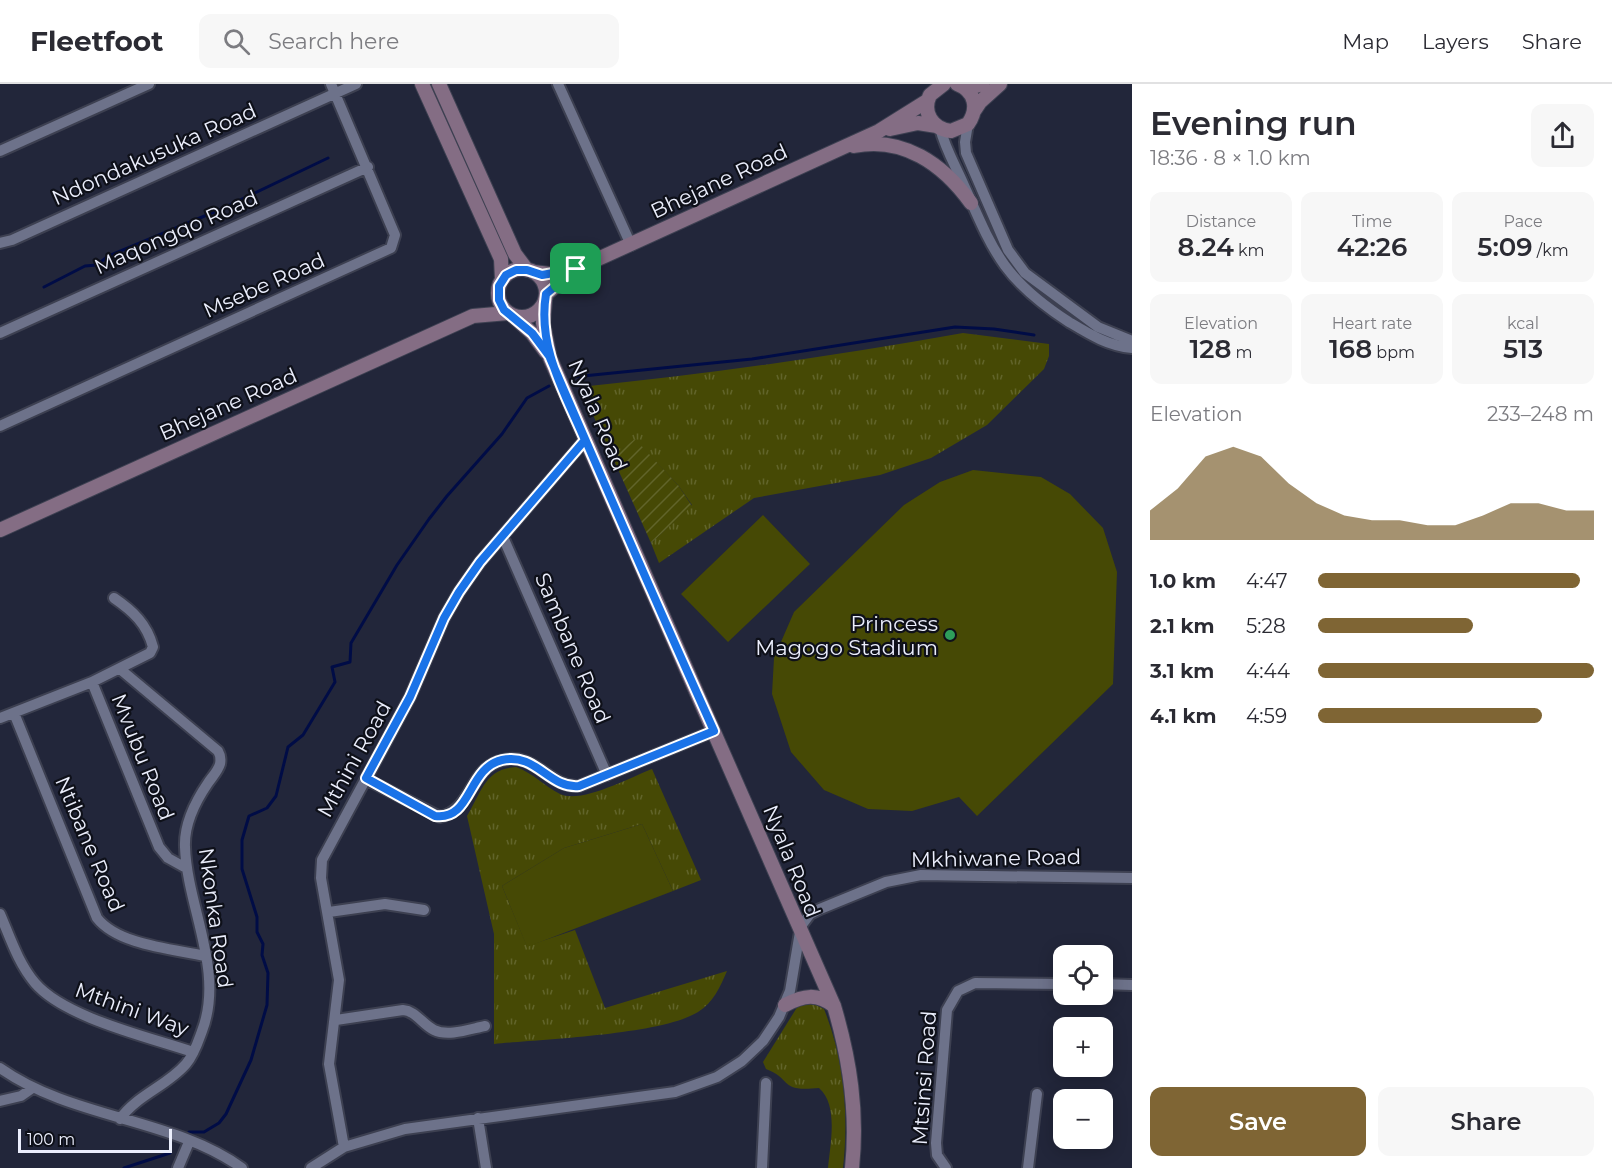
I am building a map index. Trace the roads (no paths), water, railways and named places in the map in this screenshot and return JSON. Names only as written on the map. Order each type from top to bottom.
[{"type":"main road","points":[[422,84],[501,259],[501,305],[511,314],[532,315],[545,298],[543,281],[520,264],[439,84]]},
{"type":"main road","points":[[962,86],[982,84]]},
{"type":"main road","points":[[971,118],[980,102],[1000,84]]},
{"type":"main road","points":[[962,86],[972,97],[971,118]]},
{"type":"main road","points":[[935,90],[929,117],[938,127]]},
{"type":"main road","name":"Bhejane Road","points":[[879,131],[935,90]]},
{"type":"main road","name":"Bhejane Road","points":[[530,271],[542,275],[576,269],[879,131],[918,123],[955,131],[971,118]]},
{"type":"main road","points":[[836,150],[864,145],[897,146],[907,149],[952,178],[971,202]]},
{"type":"main road","name":"Bhejane Road","points":[[545,298],[576,269]]},
{"type":"main road","points":[[500,285],[516,270],[530,271]]},
{"type":"main road","name":"Bhejane Road","points":[[473,316],[487,304],[500,285]]},
{"type":"main road","name":"Nyala Road","points":[[545,298],[543,323],[550,358],[801,926]]},
{"type":"main road","name":"Bhejane Road","points":[[0,530],[473,316],[498,312],[511,314]]},
{"type":"main road","name":"Nyala Road","points":[[511,314],[532,333],[550,358]]},
{"type":"main road","points":[[801,926],[834,1006],[851,1071],[854,1108],[852,1168]]},
{"type":"main road","points":[[785,1005],[810,996],[826,999],[834,1006]]},
{"type":"street","points":[[0,151],[150,84]]},
{"type":"street","name":"Ndondakusuka Road","points":[[0,243],[12,240],[333,88],[356,84]]},
{"type":"street","points":[[558,84],[631,245]]},
{"type":"street","name":"Msebe Road","points":[[0,426],[388,250],[394,244],[395,235],[333,88]]},
{"type":"street","points":[[971,118],[965,142],[966,153],[1008,250],[1040,286],[1098,327],[1132,341]]},
{"type":"street","points":[[938,127],[992,248],[1018,285],[1046,307],[1081,329],[1115,346],[1132,348]]},
{"type":"street","name":"Maqongqo Road","points":[[0,333],[368,167]]},
{"type":"street","name":"Mthini Road","points":[[344,1147],[329,1064],[339,980],[329,912],[321,878],[322,860],[410,697],[444,618],[459,592],[480,562],[585,440]]},
{"type":"street","name":"Sambane Road","points":[[503,537],[607,775]]},
{"type":"street","points":[[0,718],[92,682],[150,653],[153,647],[151,640],[137,616],[114,598]]},
{"type":"street","name":"Nkonka Road","points":[[120,669],[218,751],[221,759],[219,767],[196,803],[188,822],[185,843],[186,867],[209,976],[208,1004],[203,1029],[184,1066],[134,1102],[120,1119]]},
{"type":"street","name":"Mvubu Road","points":[[92,682],[159,847],[168,858],[186,867]]},
{"type":"street","name":"Ntibane Road","points":[[14,713],[97,918],[111,932],[126,938],[205,956]]},
{"type":"street","points":[[366,778],[440,817],[460,807],[481,771],[503,759],[529,761],[561,784],[569,787],[589,783],[714,731]]},
{"type":"street","name":"Mkhiwane Road","points":[[801,926],[810,914],[820,909],[886,882],[921,874],[1132,878]]},
{"type":"street","points":[[329,912],[385,904],[424,910]]},
{"type":"street","name":"Mthini Way","points":[[0,914],[19,959],[45,993],[90,1017],[193,1052]]},
{"type":"street","name":"Nyala Road","points":[[311,1168],[344,1147],[405,1129],[675,1092],[703,1084],[730,1070],[753,1051],[771,1029],[785,1005],[794,978],[797,935],[801,926]]},
{"type":"street","name":"Mtsinsi Road","points":[[946,1168],[937,1155],[936,1143],[945,1019],[953,996],[969,985],[981,982],[1053,984]]},
{"type":"street","points":[[1113,984],[1132,984]]},
{"type":"street","points":[[336,1020],[403,1010],[409,1011],[424,1024],[441,1032],[485,1026]]},
{"type":"street","points":[[0,1068],[32,1089],[189,1142],[227,1158],[242,1168]]},
{"type":"street","points":[[762,1168],[766,1083]]},
{"type":"street","points":[[0,1101],[21,1096],[32,1089]]},
{"type":"street","points":[[1035,1168],[1027,1168],[1037,1094]]},
{"type":"street","points":[[478,1118],[486,1168]]},
{"type":"street","points":[[178,1168],[189,1142]]},
{"type":"waterway","points":[[111,255],[219,210],[328,158]]},
{"type":"waterway","points":[[44,287],[85,266],[97,265],[107,257]]},
{"type":"waterway","points":[[573,377],[752,359],[955,327],[994,329],[1034,335]]},
{"type":"waterway","points":[[189,1132],[204,1132],[219,1123],[226,1114],[251,1060],[267,1005],[268,973],[262,955],[263,944],[257,932],[257,917],[242,869],[242,840],[249,816],[267,808],[276,796],[288,747],[303,735],[335,682],[332,667],[350,662],[351,643],[397,565],[429,519],[502,434],[527,398],[549,386]]},
{"type":"waterway","points":[[124,1168],[170,1153]]},
{"type":"place","name":"Princess Magogo Stadium","points":[[950,635]]}]
